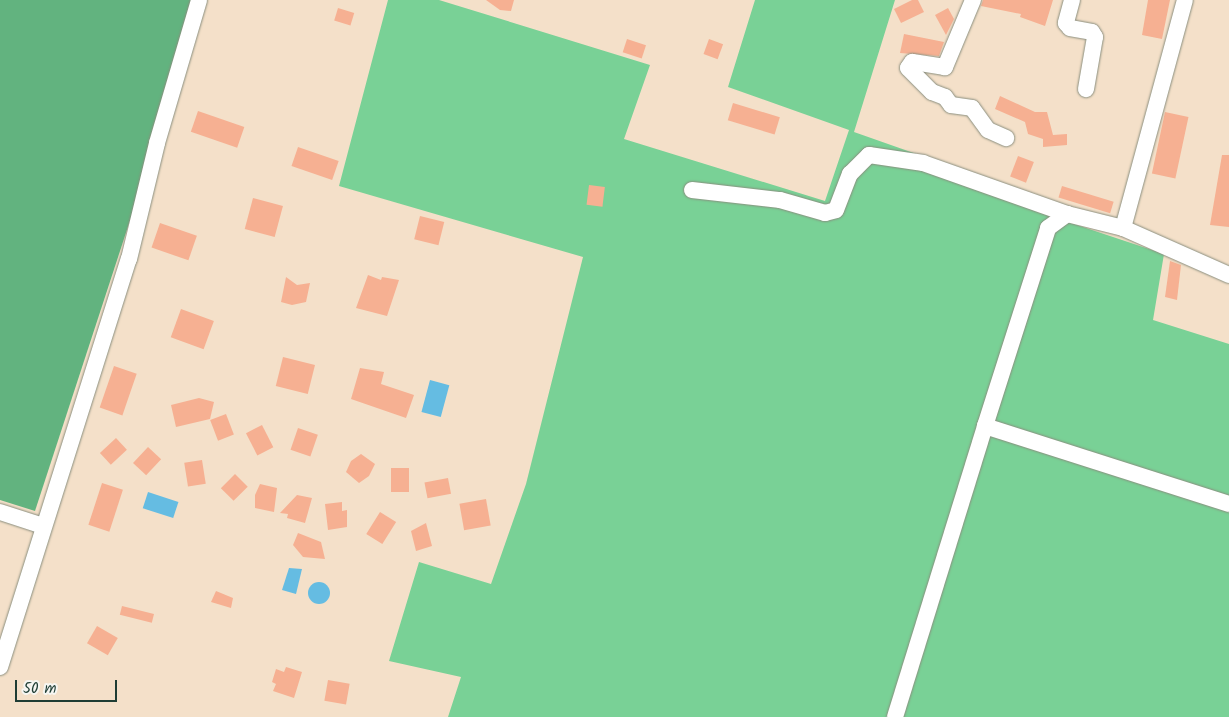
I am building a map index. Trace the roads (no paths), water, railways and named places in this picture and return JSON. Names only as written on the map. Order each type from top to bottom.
[{"type":"street","points":[[0,667],[43,526],[130,259],[158,144],[199,0]]},
{"type":"street","points":[[974,0],[945,68],[912,62],[908,68],[932,92],[944,97],[951,104],[972,108],[988,130],[1006,138]]},
{"type":"street","points":[[1072,0],[1066,23],[1070,28],[1092,32],[1095,37],[1086,89]]},
{"type":"street","points":[[1123,228],[1185,0]]},
{"type":"street","points":[[692,190],[780,200],[825,213],[836,210],[850,174],[869,155],[923,163],[1067,214],[1123,228],[1229,275]]},
{"type":"street","points":[[895,717],[1048,228],[1067,214]]},
{"type":"street","points":[[985,426],[1229,504]]},
{"type":"street","points":[[0,512],[43,526]]},
{"type":"water","points":[[430,380],[449,385],[441,417],[421,412]]},
{"type":"water","points":[[148,492],[178,502],[173,518],[143,508]]},
{"type":"water","points":[[289,568],[302,569],[296,594],[282,590]]},
{"type":"water","points":[[319,582],[327,585],[330,593],[327,601],[319,604],[311,601],[308,593],[311,585]]}]
